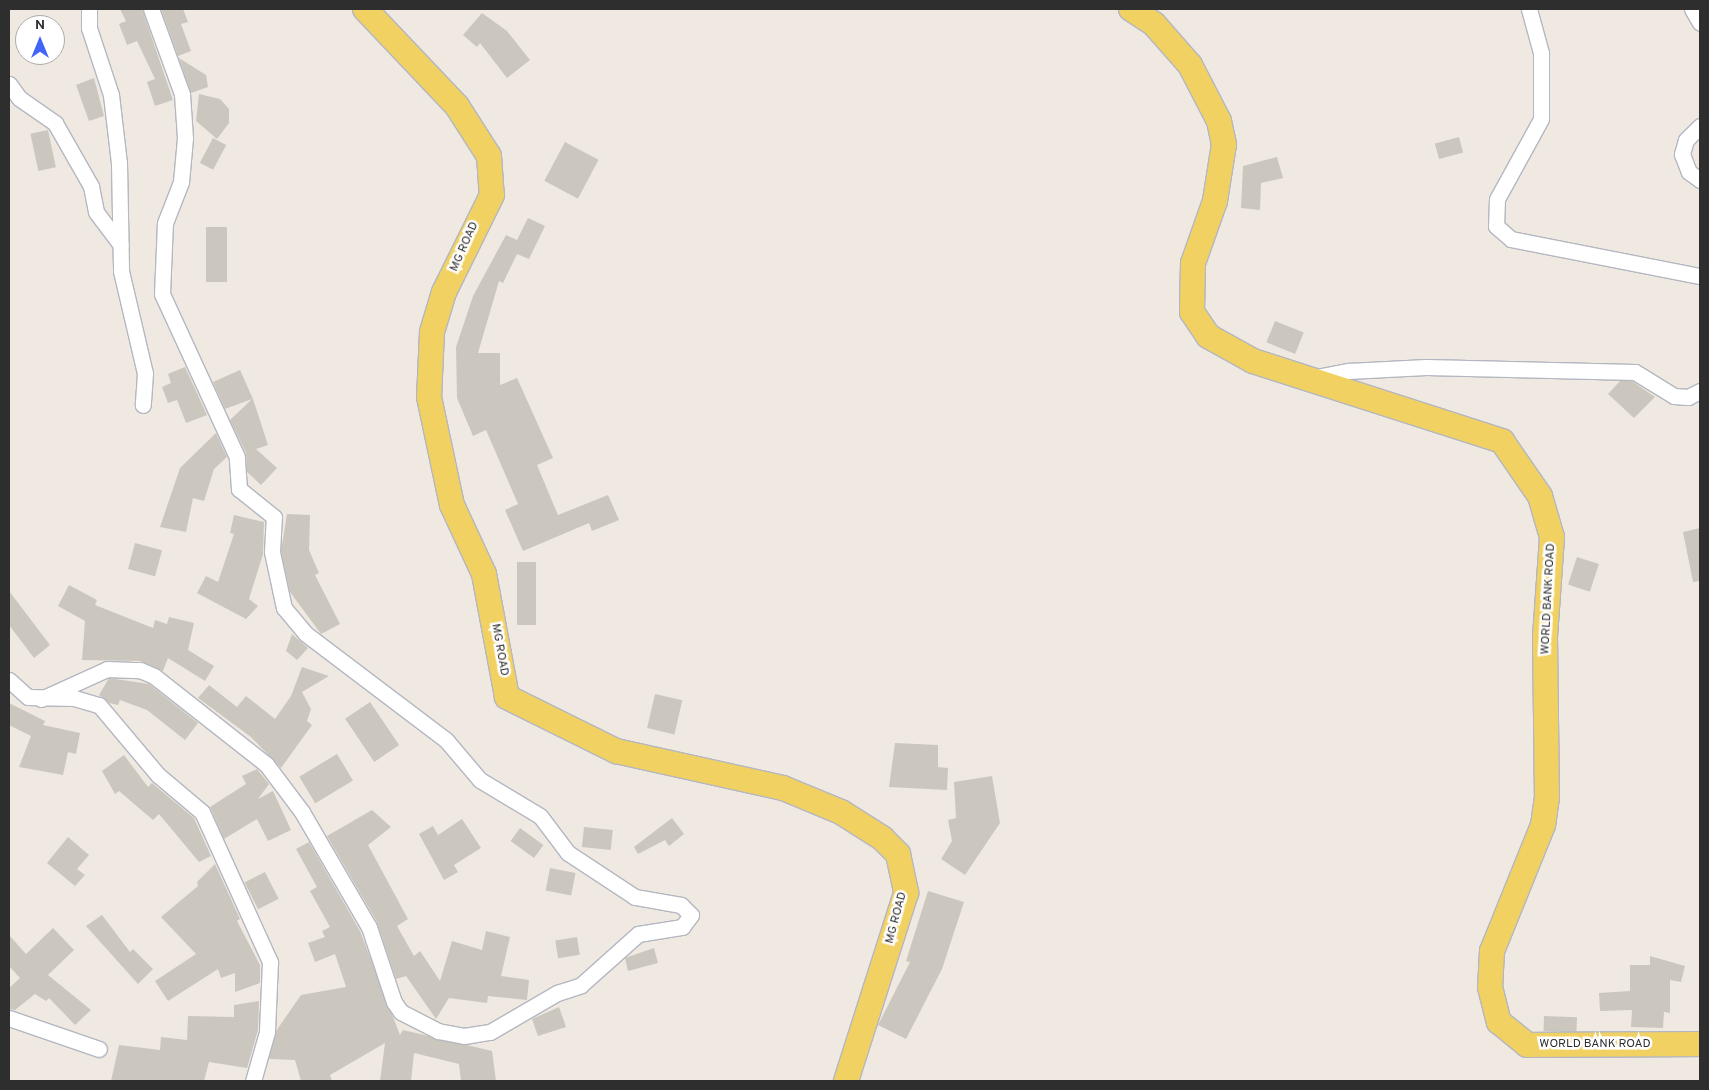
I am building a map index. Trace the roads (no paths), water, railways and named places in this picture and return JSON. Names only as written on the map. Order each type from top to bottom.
[{"type":"main road","name":"MG ROAD","points":[[365,9],[457,106],[490,156],[492,195],[444,292],[432,332],[429,396],[452,505],[484,574],[507,696],[616,751],[783,788],[841,812],[882,838],[898,854],[906,893],[846,1081]]},
{"type":"main road","name":"WORLD BANK ROAD","points":[[1131,9],[1154,24],[1190,65],[1219,121],[1224,144],[1215,201],[1193,263],[1192,312],[1208,336],[1252,361],[1502,441],[1540,496],[1552,537],[1545,637],[1547,797],[1543,825],[1492,951],[1490,987],[1499,1022],[1527,1045],[1700,1044]]},
{"type":"street","points":[[89,9],[89,28],[111,95],[124,289],[138,331],[145,373],[143,405]]},
{"type":"street","points":[[40,699],[107,669],[140,670],[154,676],[266,764],[302,812],[369,927],[394,1002],[401,1012],[438,1031],[464,1036],[490,1032],[557,993],[581,985],[638,934],[682,927],[691,915],[681,904],[635,897],[568,853],[540,816],[480,780],[446,740],[306,634],[284,608],[272,552],[274,517],[239,489],[237,457],[162,294],[165,223],[179,190],[185,138],[182,94],[151,9]]},
{"type":"street","points":[[1529,9],[1541,53],[1541,119],[1496,199],[1496,226],[1512,239],[1700,276]]},
{"type":"street","points":[[1692,9],[1700,22]]},
{"type":"street","points":[[9,84],[19,98],[55,123],[91,186],[96,212],[121,245]]},
{"type":"street","points":[[1700,126],[1686,140],[1682,154],[1689,172],[1700,180]]},
{"type":"street","points":[[1307,379],[1348,371],[1426,367],[1635,372],[1674,396],[1688,397],[1700,391]]},
{"type":"street","points":[[9,680],[28,698],[74,698],[99,705],[158,775],[191,799],[211,826],[244,910],[270,962],[267,1032],[253,1081]]},
{"type":"street","points":[[9,1018],[100,1049]]}]
